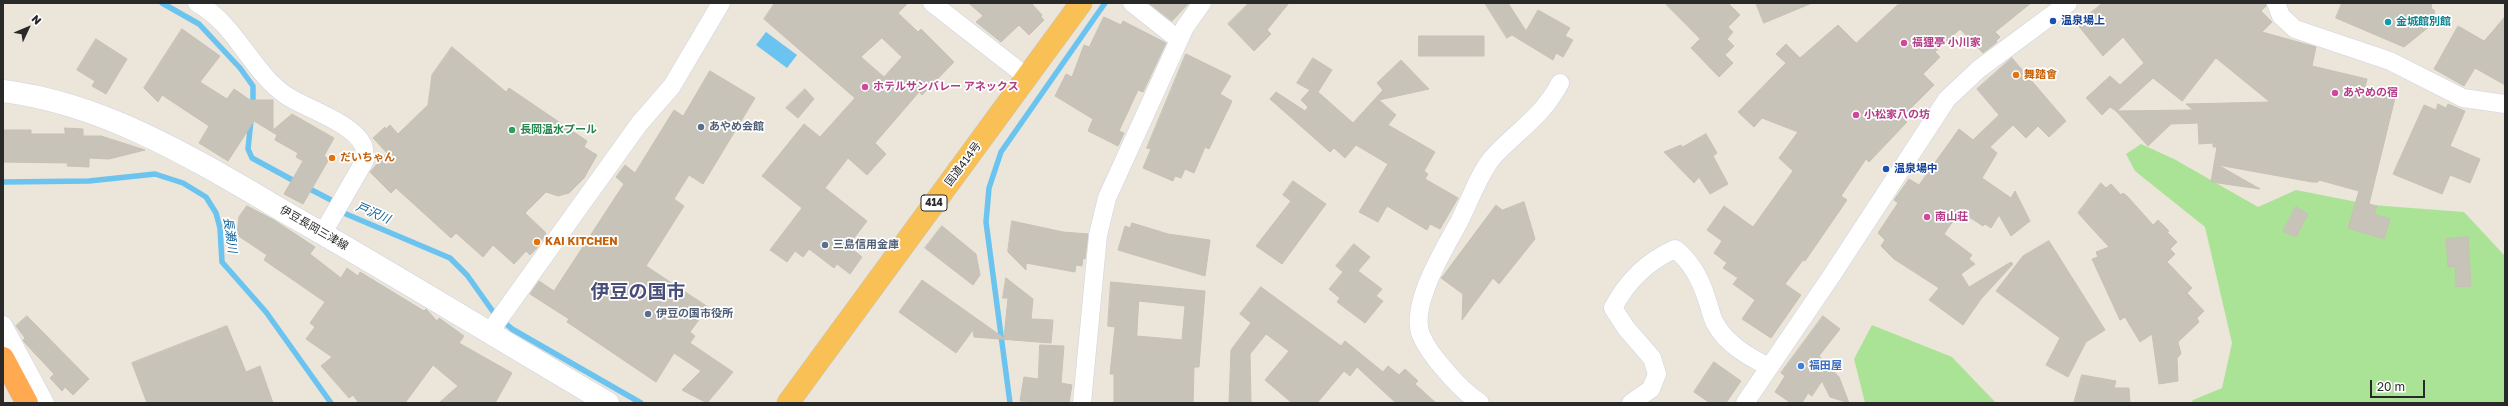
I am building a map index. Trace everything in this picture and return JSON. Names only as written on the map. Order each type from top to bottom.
[{"type":"highway","name":"国道414号","points":[[788,403],[1081,3]]},
{"type":"highway","points":[[3,358],[27,403]]},
{"type":"highway","points":[[3,390],[10,403]]},
{"type":"main road","name":"伊豆長岡三津線","points":[[3,91],[23,94],[91,112],[178,150],[323,233],[608,403]]},
{"type":"street","points":[[489,333],[621,147],[672,86],[721,3]]},
{"type":"street","points":[[932,3],[1027,77]]},
{"type":"street","points":[[1132,3],[1179,40]]},
{"type":"street","points":[[1082,403],[1098,235],[1106,198],[1184,27],[1202,3]]},
{"type":"street","points":[[1745,403],[1832,275],[1947,99],[1979,69],[2068,3]]},
{"type":"street","points":[[2276,3],[2282,16],[2295,29],[2390,61],[2463,98],[2505,104]]},
{"type":"street","points":[[207,5],[286,96],[348,129],[358,137],[364,146],[365,160],[323,233]]},
{"type":"street","points":[[1480,403],[1456,384],[1436,360],[1421,334],[1419,317],[1425,290],[1440,257],[1493,158],[1542,111],[1550,101],[1560,83]]},
{"type":"street","points":[[1631,403],[1652,389],[1657,374],[1652,358],[1626,328],[1614,308],[1622,292],[1639,272],[1657,257],[1675,249],[1689,260],[1705,293],[1715,323],[1729,341],[1748,356],[1769,367]]},
{"type":"street","points":[[3,324],[45,403]]},
{"type":"green space","points":[[2141,144],[2174,159],[2258,207],[2296,190],[2372,205],[2464,212],[2505,256],[2505,403],[2191,403],[2193,400],[2222,388],[2232,343],[2205,227],[2135,171],[2126,154]]},
{"type":"green space","points":[[1872,325],[1952,357],[1996,403],[1865,403],[1854,359]]},
{"type":"water","points":[[766,32],[797,55],[787,68],[756,45]]},
{"type":"building","points":[[775,3],[908,3],[898,13],[918,32],[921,29],[954,62],[922,95],[919,92],[875,143],[886,154],[867,175],[848,158],[825,188],[867,221],[848,246],[862,257],[850,274],[837,264],[834,268],[809,249],[803,257],[795,251],[787,262],[770,250],[802,208],[762,176],[804,124],[820,137],[855,98],[764,19]],"holes":[[[882,38],[902,57],[884,77],[861,57]]]},
{"type":"building","points":[[969,3],[1031,3],[1042,15],[1041,17],[1044,20],[1029,35],[1019,25],[1001,42],[976,22],[983,16]]},
{"type":"building","points":[[1149,3],[1189,3],[1172,21]]},
{"type":"building","points":[[1249,3],[1289,3],[1267,30],[1271,34],[1254,51],[1228,24]]},
{"type":"building","points":[[1485,3],[1508,3],[1526,31],[1538,10],[1570,28],[1565,36],[1573,40],[1563,57],[1556,53],[1553,60],[1512,35],[1507,38]]},
{"type":"building","points":[[1665,3],[1728,3],[1740,15],[1728,27],[1733,32],[1727,39],[1734,46],[1725,55],[1733,63],[1719,77],[1691,48],[1700,39]]},
{"type":"building","points":[[1756,3],[1812,3],[1764,23]]},
{"type":"building","points":[[1900,3],[2031,3],[1995,32],[2000,37],[1996,41],[1997,42],[1983,53],[1960,29],[1935,52],[1940,57],[1923,74],[1934,85],[1902,117],[1907,122],[1869,162],[1866,159],[1841,196],[1847,200],[1805,261],[1803,260],[1785,284],[1801,295],[1771,338],[1742,319],[1755,300],[1733,284],[1738,278],[1723,268],[1727,263],[1714,253],[1722,241],[1707,230],[1724,206],[1753,227],[1793,171],[1779,158],[1798,132],[1762,118],[1754,127],[1738,112],[1786,63],[1776,54],[1786,44],[1800,58],[1838,25],[1856,43]]},
{"type":"building","points":[[2103,3],[2266,3],[2266,6],[2261,11],[2272,22],[2262,32],[2316,47],[2312,66],[2367,79],[2364,92],[2395,98],[2369,204],[2377,206],[2374,214],[2390,219],[2384,239],[2348,228],[2359,191],[2319,180],[2318,182],[2312,182],[2218,165],[2260,189],[2211,182],[2217,147],[2213,147],[2213,143],[2199,144],[2198,123],[2171,124],[2148,146],[2116,111],[2110,107],[2102,115],[2086,98],[2110,76],[2120,85],[2144,63],[2123,37],[2103,56],[2077,24]],"holes":[[[2216,58],[2270,102],[2186,104],[2193,110],[2117,111],[2153,78],[2182,101]]]},
{"type":"building","name":"金城館別館","points":[[2342,3],[2432,3],[2431,8],[2435,11],[2430,26],[2404,47],[2336,18]]},
{"type":"building","points":[[1104,17],[1121,25],[1123,21],[1166,43],[1143,92],[1138,90],[1119,131],[1124,133],[1118,146],[1088,131],[1093,119],[1055,96],[1066,74],[1072,77],[1084,45],[1089,47]]},
{"type":"building","points":[[2505,17],[2505,85],[2475,68],[2464,86],[2434,69],[2458,26],[2484,41]]},
{"type":"building","points":[[182,29],[220,56],[200,82],[227,99],[234,89],[250,100],[273,100],[273,130],[292,114],[334,138],[324,156],[329,159],[303,204],[284,194],[303,161],[296,157],[298,153],[275,140],[277,135],[254,121],[228,161],[199,143],[209,126],[162,95],[158,102],[144,88]]},
{"type":"building","points":[[1419,36],[1484,36],[1484,56],[1419,56]]},
{"type":"building","points":[[96,39],[127,59],[106,94],[92,86],[95,81],[77,70]]},
{"type":"building","points":[[452,47],[506,92],[509,88],[587,141],[584,147],[597,155],[584,178],[569,193],[558,196],[546,192],[525,213],[546,233],[537,248],[530,255],[526,251],[514,264],[493,245],[483,257],[456,233],[451,238],[396,188],[391,193],[370,172],[387,153],[373,138],[385,127],[386,129],[390,125],[398,134],[428,105],[432,75]]},
{"type":"building","points":[[1186,54],[1231,76],[1220,94],[1232,101],[1209,149],[1205,147],[1194,173],[1185,169],[1181,178],[1175,176],[1173,181],[1143,168],[1151,149],[1147,148]]},
{"type":"building","points":[[1313,58],[1332,70],[1318,92],[1353,123],[1383,90],[1377,83],[1401,60],[1429,89],[1379,100],[1396,115],[1388,125],[1435,152],[1424,171],[1428,174],[1425,179],[1458,198],[1440,229],[1430,224],[1427,230],[1387,206],[1378,222],[1359,212],[1388,164],[1356,145],[1345,158],[1334,148],[1330,152],[1270,99],[1276,92],[1305,111],[1308,107],[1301,100],[1310,90],[1297,83]]},
{"type":"building","points":[[2012,58],[2066,121],[2049,137],[2038,126],[2026,138],[2013,125],[1990,147],[1997,153],[1982,178],[2011,198],[2015,191],[2030,221],[2011,236],[1999,215],[1991,228],[1985,224],[1983,226],[1960,211],[1944,234],[1972,255],[1969,259],[1975,264],[1961,274],[1969,287],[2011,262],[2013,264],[1981,299],[1963,325],[1929,300],[1939,288],[1894,259],[1881,246],[1885,240],[1878,233],[1898,203],[1894,200],[1909,179],[1919,185],[1959,129],[1973,140],[1999,115],[1977,89]]},
{"type":"building","points":[[710,71],[755,98],[703,184],[689,175],[674,199],[684,206],[646,266],[708,307],[690,332],[695,336],[690,343],[733,372],[707,403],[682,390],[701,371],[674,353],[656,382],[567,322],[569,319],[530,294],[539,281],[554,291],[624,184],[616,177],[625,165],[635,173],[674,110],[683,116]]},
{"type":"building","points":[[805,89],[814,99],[798,118],[786,108]]},
{"type":"building","points":[[2438,104],[2446,108],[2448,104],[2465,111],[2450,146],[2480,159],[2470,183],[2450,175],[2442,194],[2393,174],[2424,105],[2436,110]]},
{"type":"building","points":[[65,128],[83,129],[83,136],[101,136],[145,150],[109,159],[89,158],[89,167],[67,166],[68,163],[3,162],[3,130],[31,130],[31,134],[65,134]]},
{"type":"building","points":[[1706,134],[1717,153],[1713,156],[1728,184],[1710,194],[1699,177],[1694,183],[1664,152],[1681,145],[1682,147]]},
{"type":"building","points":[[1293,181],[1326,204],[1282,264],[1256,246],[1291,201],[1283,195]]},
{"type":"building","points":[[2101,183],[2106,188],[2111,184],[2121,195],[2123,193],[2128,197],[2153,225],[2158,220],[2169,231],[2167,232],[2177,242],[2170,249],[2175,254],[2167,262],[2192,288],[2187,293],[2204,311],[2197,318],[2199,322],[2178,342],[2181,354],[2177,358],[2178,381],[2159,384],[2152,334],[2140,342],[2125,317],[2120,320],[2092,259],[2098,257],[2096,252],[2109,247],[2078,213]]},
{"type":"building","points":[[1524,202],[1535,239],[1499,284],[1493,278],[1462,320],[1463,294],[1441,278],[1496,205],[1502,210]]},
{"type":"building","points":[[247,206],[274,220],[315,247],[310,254],[341,278],[347,268],[358,276],[360,272],[424,311],[426,309],[437,321],[439,318],[464,336],[459,343],[512,373],[495,403],[439,403],[458,386],[433,365],[405,403],[359,403],[353,395],[349,398],[321,366],[332,357],[306,339],[315,327],[310,323],[325,302],[264,260],[267,255],[237,235],[239,217]]},
{"type":"building","points":[[2296,207],[2308,214],[2296,237],[2283,231]]},
{"type":"building","points":[[1012,221],[1063,232],[1088,234],[1085,259],[1083,258],[1082,266],[1076,265],[1075,272],[1026,263],[1026,270],[1008,252]]},
{"type":"building","points":[[1132,223],[1168,234],[1210,240],[1205,276],[1118,250],[1125,226],[1130,228]]},
{"type":"building","points":[[942,226],[976,254],[980,275],[973,285],[925,248]]},
{"type":"building","points":[[2468,237],[2471,286],[2456,287],[2455,266],[2448,267],[2446,239]]},
{"type":"building","points":[[2049,241],[2105,330],[2086,342],[2068,377],[2046,365],[2060,338],[1996,291],[2023,256]]},
{"type":"building","points":[[1354,244],[1370,257],[1358,271],[1382,289],[1376,296],[1383,301],[1365,323],[1337,302],[1340,298],[1329,289],[1343,272],[1336,266]]},
{"type":"building","points":[[1006,278],[1033,299],[1031,319],[1053,320],[1051,343],[974,337],[973,330],[956,353],[899,312],[922,280],[1004,338],[1008,298],[1003,298]]},
{"type":"building","points":[[1111,282],[1205,291],[1199,367],[1194,367],[1193,403],[1114,402],[1114,374],[1110,374],[1115,327],[1108,326]],"holes":[[[1139,301],[1185,306],[1182,340],[1137,336]]]},
{"type":"building","points":[[1261,287],[1341,346],[1345,341],[1383,372],[1388,366],[1399,375],[1405,369],[1418,381],[1415,384],[1436,403],[1396,403],[1357,367],[1350,376],[1344,371],[1317,403],[1292,403],[1265,380],[1289,351],[1266,334],[1250,354],[1251,403],[1229,403],[1231,350],[1251,323],[1240,314]]},
{"type":"building","points":[[27,316],[89,379],[73,395],[65,387],[62,391],[50,378],[54,374],[23,340],[25,338],[16,326]]},
{"type":"building","points":[[1823,316],[1840,329],[1819,356],[1839,377],[1849,403],[1830,397],[1822,381],[1812,396],[1808,393],[1802,403],[1791,403],[1775,392],[1785,376],[1781,373]]},
{"type":"building","points":[[227,326],[246,372],[260,366],[273,403],[147,403],[132,363]]},
{"type":"building","points":[[1040,345],[1064,346],[1061,383],[1072,385],[1069,403],[1020,401],[1024,377],[1038,379]]},
{"type":"building","points":[[1714,362],[1741,381],[1726,403],[1710,403],[1694,392]]},
{"type":"building","points":[[2082,375],[2116,381],[2114,388],[2129,388],[2130,403],[2074,403]]},
{"type":"waterway","name":"戸沢川","points":[[162,3],[199,24],[240,68],[253,86],[253,107]]},
{"type":"waterway","points":[[1010,403],[986,222],[989,188],[1001,152],[1105,3]]},
{"type":"waterway","name":"戸沢川","points":[[251,120],[248,149],[252,158],[298,183]]},
{"type":"waterway","name":"長瀬川","points":[[3,182],[89,181],[155,174],[183,183],[206,197],[216,213],[220,228],[222,262],[266,312],[331,403]]},
{"type":"waterway","name":"戸沢川","points":[[306,187],[331,200],[346,214],[450,258],[467,275],[494,313],[512,329],[641,403]]},
{"type":"place","name":"温泉場上","points":[[2053,21]]},
{"type":"place","name":"金城館別館","points":[[2388,22]]},
{"type":"place","name":"福狸亭 小川家","points":[[1904,43]]},
{"type":"place","name":"舞踏會","points":[[2016,75]]},
{"type":"place","name":"ホテルサンバレー アネックス","points":[[865,87]]},
{"type":"place","name":"あやめの宿","points":[[2335,93]]},
{"type":"place","name":"小松家八の坊","points":[[1856,115]]},
{"type":"place","name":"あやめ会館","points":[[701,127]]},
{"type":"place","name":"長岡温水プール","points":[[512,130]]},
{"type":"place","name":"だいちゃん","points":[[332,158]]},
{"type":"place","name":"温泉場中","points":[[1886,169]]},
{"type":"place","name":"南山荘","points":[[1927,217]]},
{"type":"place","name":"KAI KITCHEN","points":[[537,242]]},
{"type":"place","name":"三島信用金庫","points":[[825,245]]},
{"type":"place","name":"伊豆の国市役所","points":[[648,314]]},
{"type":"place","name":"福田屋","points":[[1801,366]]},
{"type":"district","name":"伊豆の国市","points":[[638,292]]}]
